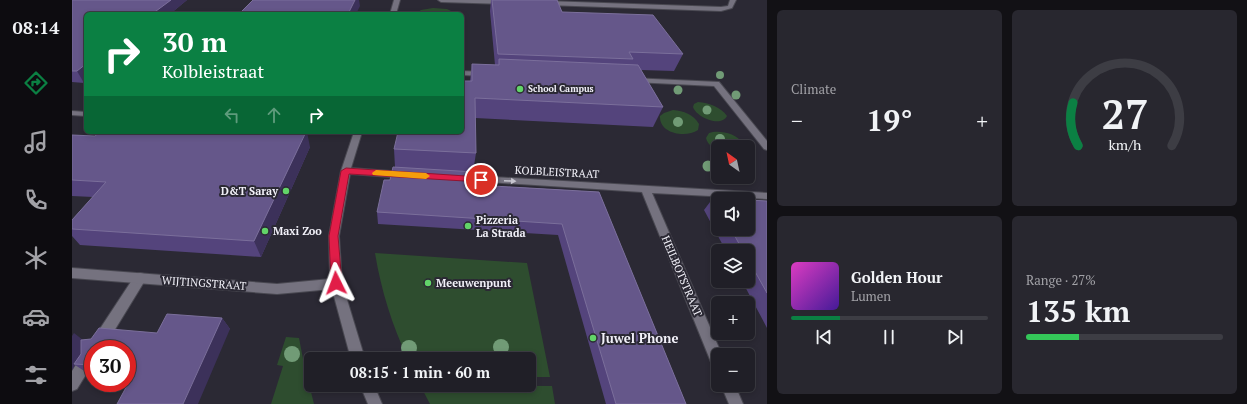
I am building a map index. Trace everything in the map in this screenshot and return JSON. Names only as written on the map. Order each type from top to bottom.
[{"type":"street","points":[[394,12],[397,0]]},
{"type":"street","points":[[441,0],[510,2]]},
{"type":"street","points":[[541,3],[721,9],[730,7],[733,0]]},
{"type":"street","points":[[464,74],[494,75]]},
{"type":"street","points":[[629,80],[716,84],[767,148]]},
{"type":"street","points":[[356,352],[336,283],[334,236],[346,171],[357,134]]},
{"type":"street","points":[[346,171],[416,176]]},
{"type":"street","name":"KOLBLEISTRAAT","points":[[448,177],[767,196]]},
{"type":"street","name":"HEILBOTSTRAAT","points":[[646,189],[712,348]]},
{"type":"street","name":"WIJTINGSTRAAT","points":[[72,273],[277,289],[336,283]]},
{"type":"street","points":[[101,340],[140,278]]},
{"type":"street","points":[[72,384],[84,366]]},
{"type":"street","points":[[370,392],[375,404]]},
{"type":"street","points":[[731,392],[736,404]]},
{"type":"green space","points":[[433,8],[447,9],[453,12],[418,12]]},
{"type":"green space","points":[[698,102],[714,106],[727,116],[720,121],[709,120],[695,111],[693,107],[694,104]]},
{"type":"green space","points":[[673,110],[691,115],[699,124],[698,130],[687,134],[680,134],[674,133],[664,127],[660,116]]},
{"type":"green space","points":[[721,132],[730,134],[739,140],[711,140],[711,145],[706,138],[709,133]]},
{"type":"green space","points":[[375,253],[527,263],[550,377],[536,377],[536,352],[405,352],[397,333],[380,280]]},
{"type":"green space","points":[[286,337],[299,338],[304,364],[304,392],[311,392],[314,404],[271,404],[283,366],[277,365]]},
{"type":"green space","points":[[536,386],[552,386],[555,404],[430,404],[424,392],[536,392]]},
{"type":"building","points":[[72,0],[171,0],[155,12],[84,12],[84,66],[77,71],[72,71]]},
{"type":"building","points":[[253,0],[355,0],[349,12],[241,12]]},
{"type":"building","points":[[492,0],[557,0],[562,12],[653,15],[683,54],[629,52],[633,59],[498,54]]},
{"type":"building","points":[[499,59],[638,65],[663,107],[475,98],[476,153],[394,149],[398,134],[464,134],[464,81],[472,81],[472,64],[499,65]]},
{"type":"building","points":[[98,134],[305,134],[254,241],[72,229],[72,220],[106,182],[72,180],[72,135],[95,136]]},
{"type":"building","points":[[393,167],[475,172],[475,185],[599,192],[686,404],[616,404],[562,224],[377,212],[384,180],[390,180]]},
{"type":"building","points":[[755,200],[767,201],[767,293],[755,272],[755,244],[739,244],[735,236],[755,236]]},
{"type":"building","points":[[167,314],[222,318],[183,404],[117,404],[124,392],[136,392],[136,340],[84,340],[84,365],[74,364],[81,354],[81,340],[91,339],[99,328],[157,333]]},
{"type":"slow traffic","points":[[376,173],[426,176]]},
{"type":"place","name":"School Campus","points":[[520,89]]},
{"type":"place","name":"D&T Saray","points":[[286,191]]},
{"type":"place","name":"Pizzeria La Strada","points":[[468,226]]},
{"type":"place","name":"Maxi Zoo","points":[[265,231]]},
{"type":"place","name":"Meeuwenpunt","points":[[428,283]]},
{"type":"place","name":"Juwel Phone","points":[[593,338]]},
{"type":"route","points":[[336,283],[334,236],[346,171],[481,180]]}]
